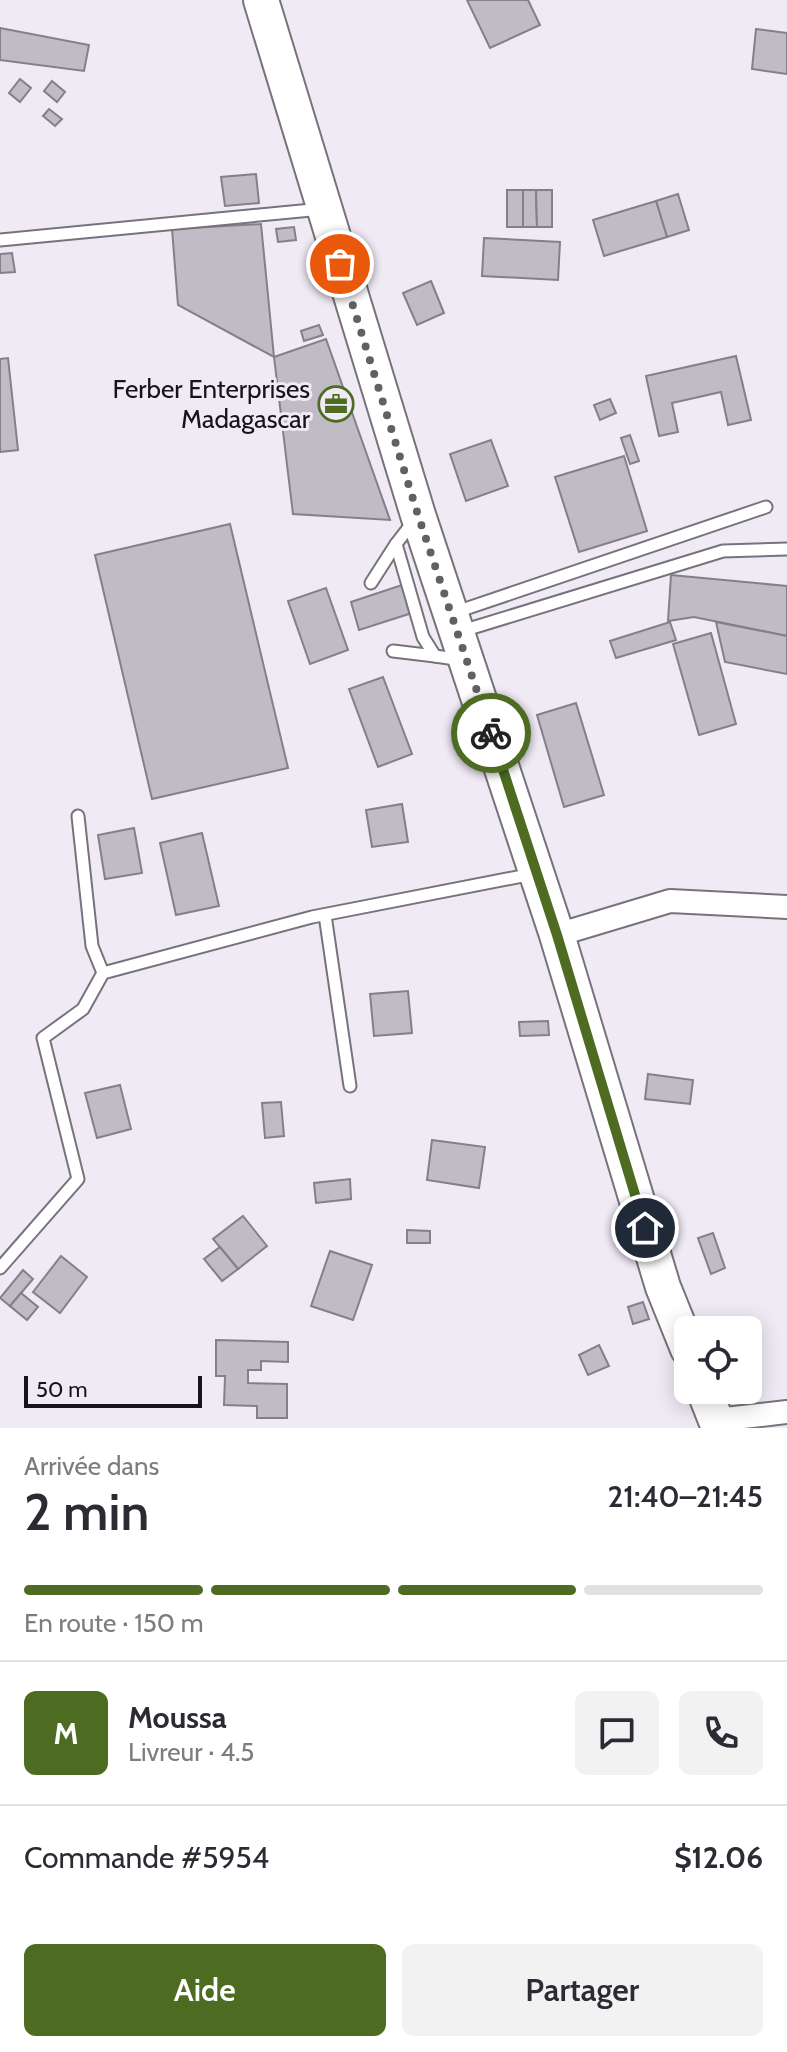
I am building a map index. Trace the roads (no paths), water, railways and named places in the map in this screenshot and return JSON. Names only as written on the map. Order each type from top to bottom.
[{"type":"main road","points":[[261,0],[322,209],[418,515],[453,641],[538,873],[663,1287],[675,1316]]},
{"type":"street","points":[[557,935],[670,901],[787,907]]},
{"type":"street","points":[[713,1413],[787,1412]]},
{"type":"lane","points":[[0,240],[322,209]]},
{"type":"lane","points":[[396,544],[423,637],[453,641],[766,507]]},
{"type":"lane","points":[[371,583],[418,515]]},
{"type":"lane","points":[[393,651],[453,641],[723,551],[787,549]]},
{"type":"lane","points":[[78,816],[92,946],[103,973]]},
{"type":"lane","points":[[0,1268],[78,1179],[43,1038],[83,1009],[103,973],[325,915],[538,873]]},
{"type":"lane","points":[[325,915],[350,1086]]},
{"type":"place","name":"Ferber Enterprises Madagascar","points":[[336,404]]}]
